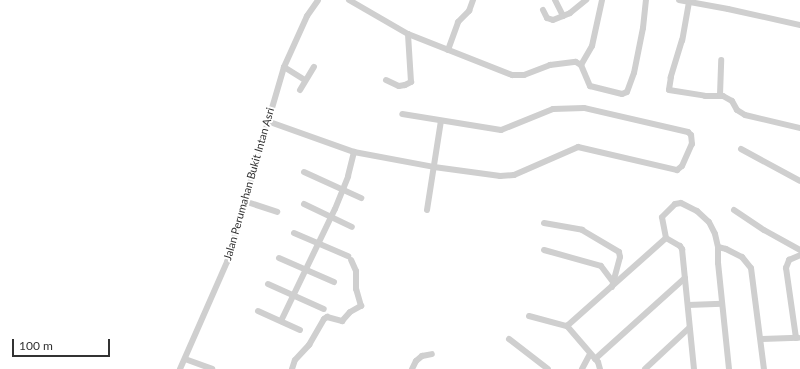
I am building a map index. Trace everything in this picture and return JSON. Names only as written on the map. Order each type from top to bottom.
[{"type":"street","name":"Jalan Perumahan Bukit Intan Asri","points":[[180,369],[222,276],[284,67],[307,16],[318,0]]},
{"type":"street","points":[[349,0],[408,34],[512,75],[524,75],[539,68],[562,62],[574,61],[581,65],[588,83],[592,87],[622,94],[627,92],[634,73],[644,22],[646,0]]},
{"type":"street","points":[[448,50],[458,22],[469,11],[473,0]]},
{"type":"street","points":[[555,0],[563,16]]},
{"type":"street","points":[[543,10],[549,20],[570,13],[586,0]]},
{"type":"street","points":[[581,65],[593,42],[602,0],[596,0]]},
{"type":"street","points":[[679,0],[800,25]]},
{"type":"street","points":[[693,2],[671,77],[669,90],[705,96],[720,95],[729,98],[739,112],[745,115],[800,128]]},
{"type":"street","points":[[386,80],[399,86],[411,82],[408,34]]},
{"type":"street","points":[[720,95],[721,60]]},
{"type":"street","points":[[284,67],[305,80]]},
{"type":"street","points":[[300,90],[314,67]]},
{"type":"street","points":[[268,121],[354,152],[483,175],[506,176],[580,147],[677,170],[682,166],[692,144],[691,135],[688,132],[584,108],[553,109],[501,130],[402,114]]},
{"type":"street","points":[[427,210],[441,121]]},
{"type":"street","points":[[741,149],[800,181]]},
{"type":"street","points":[[281,321],[331,217],[343,189],[354,152]]},
{"type":"street","points":[[304,172],[361,198]]},
{"type":"street","points":[[244,201],[277,212]]},
{"type":"street","points":[[694,369],[682,248],[666,238],[662,217],[675,204],[681,203],[696,211],[709,222],[716,234],[729,369]]},
{"type":"street","points":[[304,204],[352,227]]},
{"type":"street","points":[[734,210],[764,230],[800,250]]},
{"type":"street","points":[[544,223],[580,229],[618,251],[620,257],[613,285]]},
{"type":"street","points":[[292,369],[295,360],[309,345],[324,319],[327,317],[342,321],[350,312],[360,307],[361,304],[356,289],[356,271],[350,258],[294,233]]},
{"type":"street","points":[[567,326],[666,238]]},
{"type":"street","points":[[718,247],[726,249],[742,257],[751,268],[764,369]]},
{"type":"street","points":[[544,250],[601,266],[613,285]]},
{"type":"street","points":[[761,339],[798,338],[786,268],[789,260],[800,255]]},
{"type":"street","points":[[279,258],[334,282]]},
{"type":"street","points":[[582,369],[592,356],[686,278]]},
{"type":"street","points":[[268,284],[324,309]]},
{"type":"street","points":[[688,305],[722,304]]},
{"type":"street","points":[[258,311],[300,330]]},
{"type":"street","points":[[529,316],[567,326],[592,356],[600,369]]},
{"type":"street","points":[[646,368],[689,328]]},
{"type":"street","points":[[509,339],[548,369]]},
{"type":"street","points":[[412,369],[422,356],[432,354]]},
{"type":"street","points":[[185,359],[212,369]]},
{"type":"street","points":[[536,369],[538,362]]},
{"type":"street","points":[[646,368],[654,369]]}]
